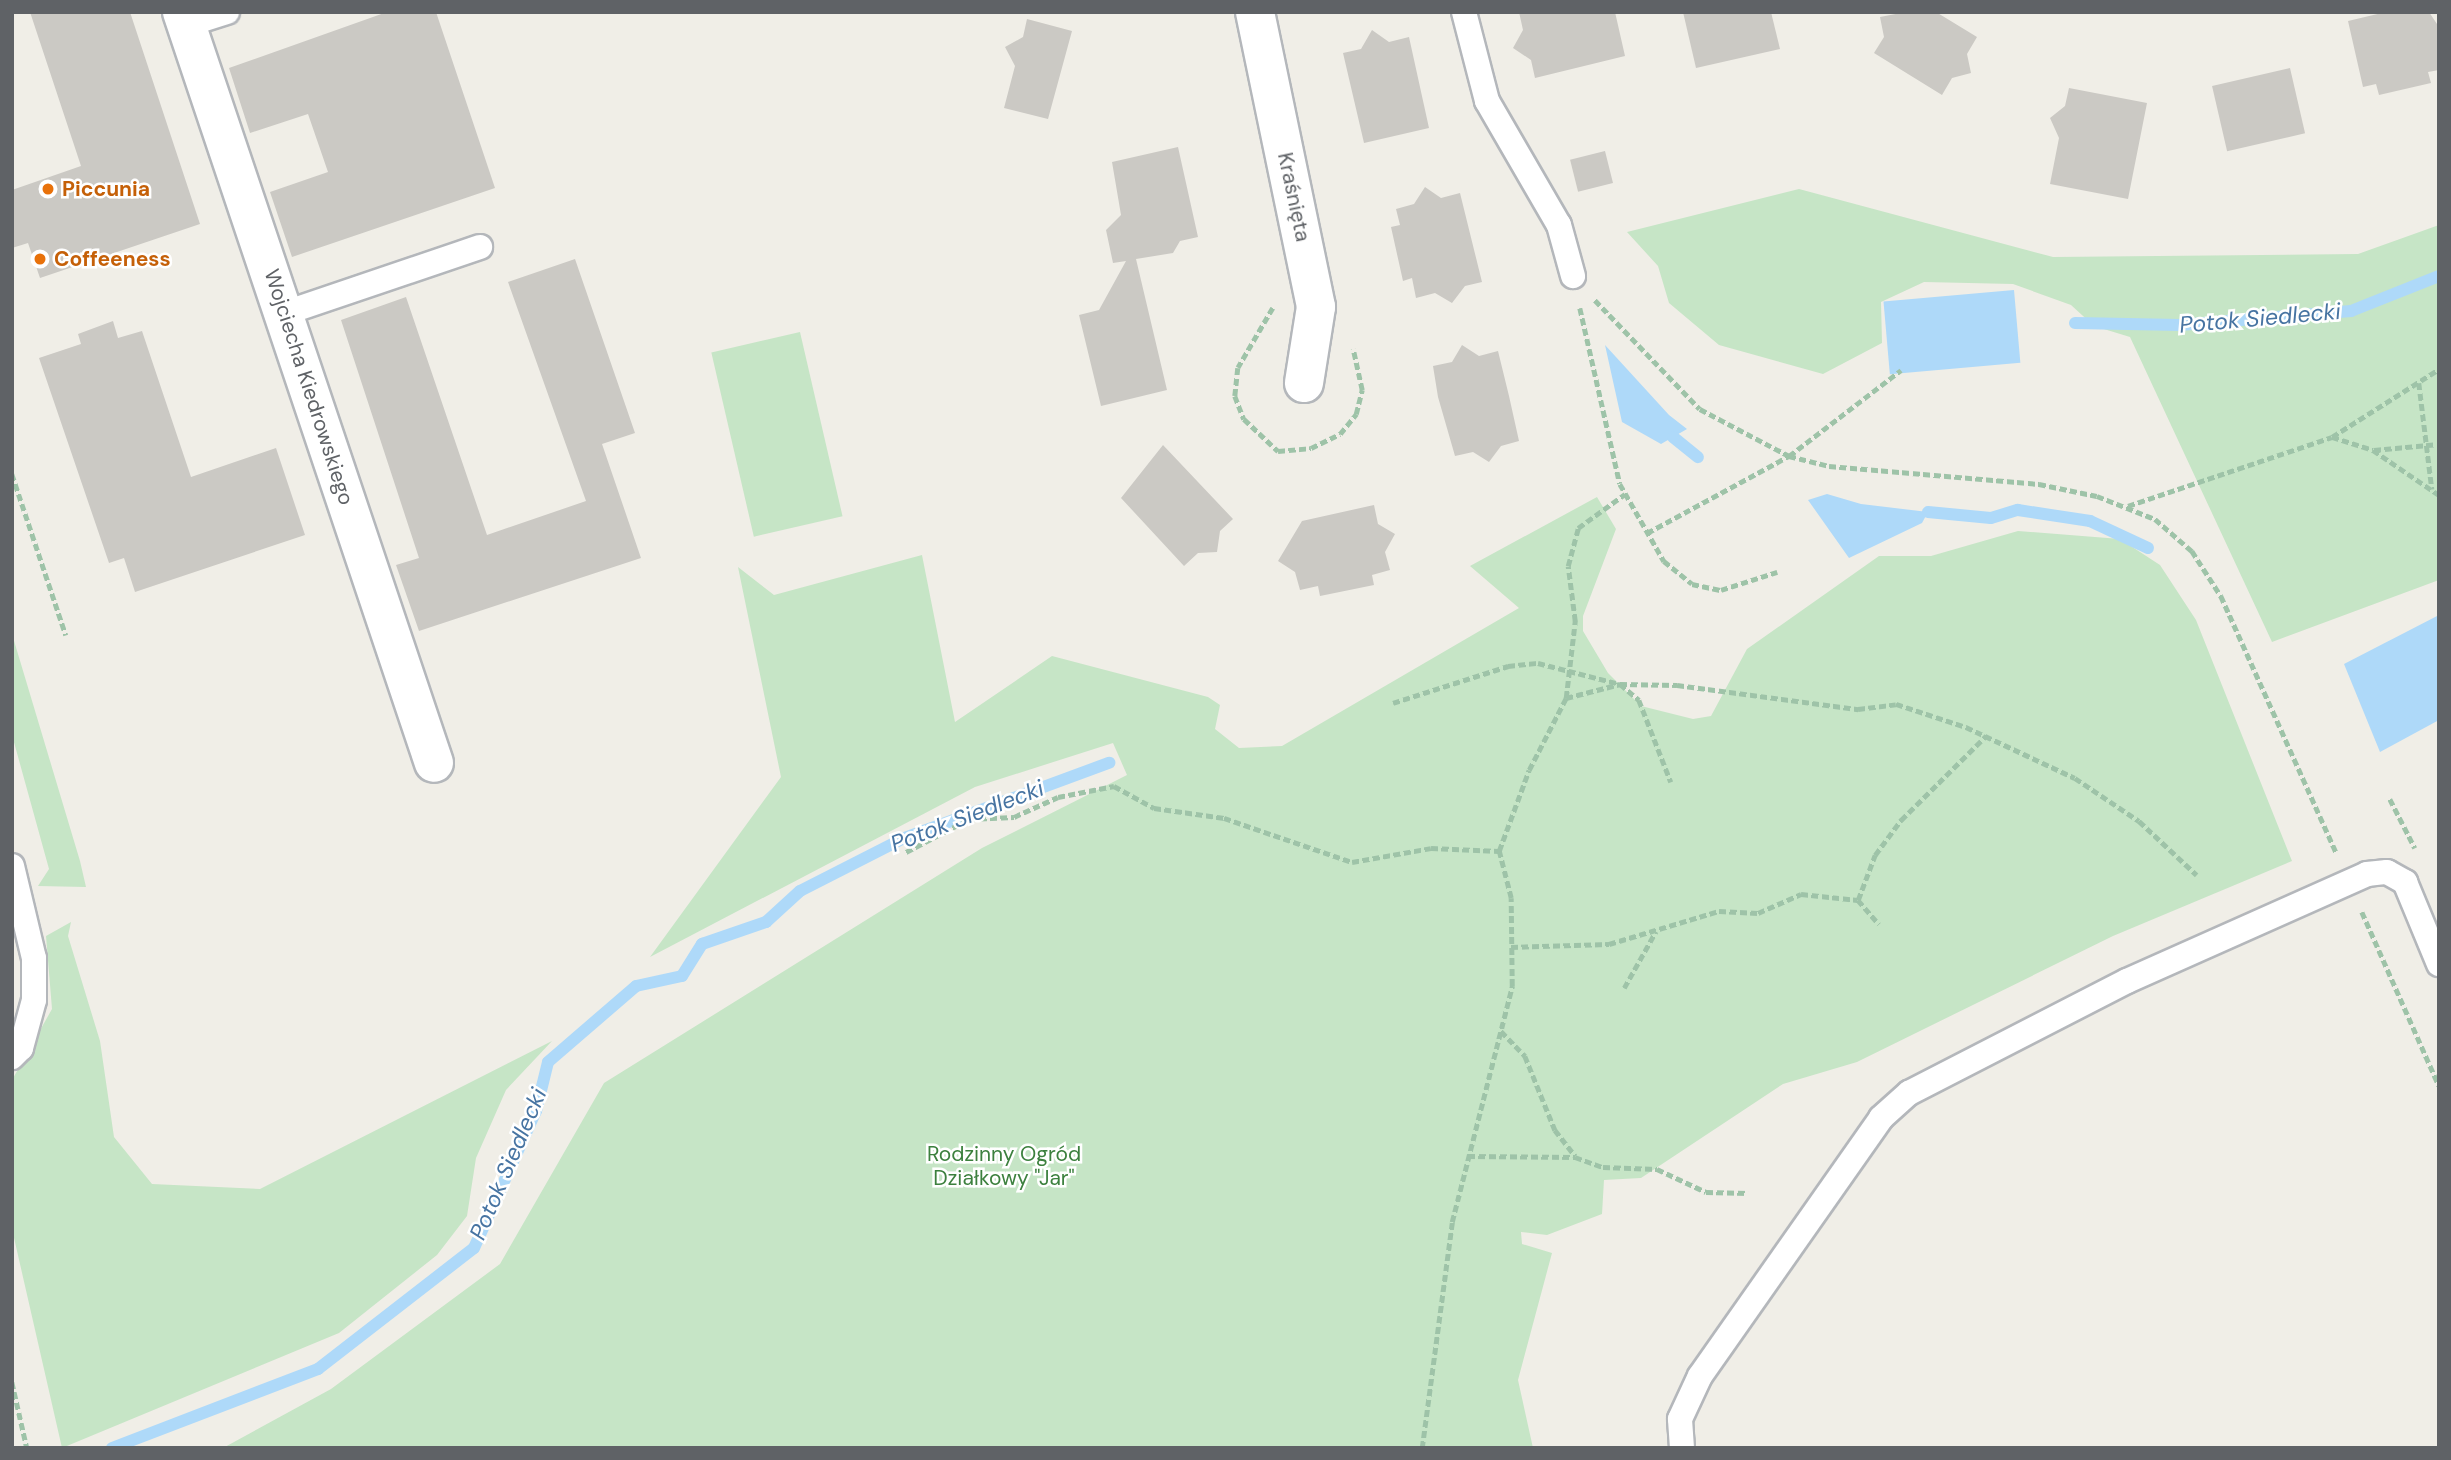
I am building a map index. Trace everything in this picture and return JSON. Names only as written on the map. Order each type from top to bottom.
[{"type":"street","name":"Kraśnięta","points":[[1255,12],[1316,307],[1304,383]]},
{"type":"street","name":"Wojciecha Kiedrowskiego","points":[[184,19],[285,313],[433,763]]},
{"type":"lane","points":[[184,19],[227,12]]},
{"type":"lane","points":[[1464,12],[1487,101],[1559,225],[1573,276]]},
{"type":"lane","points":[[285,313],[480,247]]},
{"type":"lane","points":[[12,866],[34,958],[34,1000],[21,1048],[12,1057]]},
{"type":"lane","points":[[1682,1448],[1680,1419],[1700,1376],[1881,1118],[1909,1093],[2127,981],[2349,882],[2387,872],[2405,882],[2439,964]]},
{"type":"path","points":[[1573,276],[1700,409],[1789,456],[1829,466],[2039,484],[2127,506],[2155,519],[2192,551],[2221,596],[2439,1086]]},
{"type":"path","points":[[1573,276],[1625,494],[1664,561],[1692,584],[1721,590],[1777,572]]},
{"type":"path","points":[[2127,506],[2332,437],[2439,369]]},
{"type":"path","points":[[1647,533],[1789,456],[1901,370]]},
{"type":"path","points":[[2419,383],[2423,445],[2432,489]]},
{"type":"path","points":[[2332,437],[2373,450],[2439,495]]},
{"type":"path","points":[[2373,450],[2439,444]]},
{"type":"path","points":[[12,474],[66,635]]},
{"type":"path","points":[[1422,1448],[1452,1222],[1512,986],[1511,898],[1499,851],[1529,770],[1566,698],[1575,621],[1568,566],[1578,528],[1625,494]]},
{"type":"path","points":[[1392,703],[1508,666],[1538,663],[1620,684],[1677,685],[1857,709],[1896,704],[1986,736],[2075,778],[2139,821],[2197,875]]},
{"type":"path","points":[[1566,698],[1620,684]]},
{"type":"path","points":[[1620,684],[1639,700],[1671,782]]},
{"type":"path","points":[[1858,900],[1875,855],[1901,820],[1986,736]]},
{"type":"path","points":[[906,852],[969,819],[1014,817],[1058,797],[1114,786],[1154,808],[1224,818],[1352,862],[1430,848],[1499,851]]},
{"type":"path","points":[[1511,947],[1609,944],[1719,911],[1758,913],[1801,894],[1858,900],[1879,924]]},
{"type":"path","points":[[1624,988],[1657,930]]},
{"type":"path","points":[[1501,1030],[1525,1056],[1555,1130],[1575,1157]]},
{"type":"path","points":[[1468,1156],[1575,1157],[1603,1167],[1657,1169],[1706,1192],[1748,1193]]},
{"type":"path","points":[[12,1382],[27,1448]]},
{"type":"green space","points":[[1799,189],[2053,257],[2358,254],[2439,225],[2439,580],[2272,642],[2130,337],[2094,326],[2071,305],[2013,284],[1924,282],[1881,302],[1882,343],[1823,374],[1719,345],[1669,303],[1658,266],[1627,232]]},
{"type":"green space","points":[[800,332],[843,516],[754,537],[711,352]]},
{"type":"green space","name":"Rodzinny Ogród Działkowy \"Jar\"","points":[[1597,497],[1616,529],[1583,616],[1583,631],[1608,673],[1641,706],[1693,719],[1711,716],[1747,649],[1879,556],[1931,556],[2018,531],[2120,539],[2160,565],[2196,620],[2292,861],[2113,936],[1857,1062],[1783,1084],[1641,1178],[1604,1180],[1602,1214],[1547,1235],[1521,1232],[1522,1244],[1552,1253],[1518,1380],[1533,1448],[223,1448],[331,1389],[500,1264],[604,1083],[982,848],[1127,775],[1113,743],[975,787],[650,957],[781,777],[738,567],[774,595],[922,555],[955,722],[1052,656],[1208,697],[1220,705],[1215,729],[1239,748],[1282,746],[1519,608],[1470,566]]},
{"type":"green space","points":[[12,634],[86,887],[38,886],[49,869],[12,735]]},
{"type":"green space","points":[[71,922],[68,936],[100,1041],[114,1137],[152,1184],[260,1189],[552,1041],[506,1090],[476,1158],[467,1216],[437,1255],[339,1333],[62,1448],[12,1229],[12,1080],[52,1009],[46,936]]},
{"type":"water","points":[[2014,290],[2020,363],[1890,374],[1883,301]]},
{"type":"water","points":[[1605,345],[1669,415],[1687,429],[1661,444],[1622,422]]},
{"type":"water","points":[[1827,494],[1861,504],[1928,512],[1922,523],[1849,558],[1808,500]]},
{"type":"water","points":[[2439,615],[2439,720],[2380,752],[2344,664]]},
{"type":"building","points":[[30,12],[130,12],[200,224],[40,278],[28,243],[12,248],[12,190],[81,166]]},
{"type":"building","points":[[387,12],[436,12],[495,188],[292,257],[270,192],[328,172],[308,114],[250,133],[229,68]]},
{"type":"building","points":[[1519,12],[1615,12],[1625,56],[1535,78],[1531,60],[1513,48],[1523,30]]},
{"type":"building","points":[[1683,12],[1771,12],[1780,49],[1696,68]]},
{"type":"building","points":[[1906,12],[1936,12],[1977,37],[1967,54],[1971,73],[1952,78],[1942,95],[1874,53],[1884,37],[1880,17]]},
{"type":"building","points":[[2386,12],[2429,12],[2439,27],[2439,70],[2428,72],[2431,83],[2379,95],[2376,84],[2363,87],[2348,21]]},
{"type":"building","points":[[1027,19],[1072,31],[1048,119],[1004,108],[1015,66],[1005,47],[1023,37]]},
{"type":"building","points":[[1372,30],[1389,42],[1409,37],[1429,128],[1364,143],[1343,53],[1361,49]]},
{"type":"building","points":[[2290,68],[2305,133],[2227,151],[2212,86]]},
{"type":"building","points":[[2069,88],[2147,103],[2128,199],[2050,184],[2059,138],[2050,118],[2065,106]]},
{"type":"building","points":[[1178,147],[1198,237],[1180,241],[1173,253],[1136,259],[1167,390],[1101,406],[1079,315],[1099,310],[1126,261],[1113,263],[1106,230],[1121,215],[1112,162]]},
{"type":"building","points":[[1605,151],[1613,183],[1578,192],[1570,160]]},
{"type":"building","points":[[1425,187],[1441,198],[1460,193],[1482,282],[1465,286],[1452,303],[1435,293],[1416,298],[1412,278],[1403,281],[1391,227],[1400,225],[1396,209],[1414,204]]},
{"type":"building","points":[[575,259],[635,433],[602,444],[641,558],[419,631],[396,565],[419,558],[341,320],[406,297],[487,535],[586,501],[508,282]]},
{"type":"building","points":[[113,321],[118,338],[142,331],[191,477],[276,448],[305,535],[135,592],[124,558],[109,563],[39,358],[81,344],[78,334]]},
{"type":"building","points":[[1462,345],[1479,356],[1498,351],[1509,396],[1519,441],[1501,446],[1489,462],[1473,452],[1455,456],[1438,397],[1433,366],[1452,362]]},
{"type":"building","points":[[1163,445],[1233,519],[1220,531],[1217,552],[1198,553],[1184,566],[1121,498]]},
{"type":"building","points":[[1374,505],[1378,524],[1395,534],[1385,552],[1390,570],[1372,575],[1374,585],[1320,596],[1318,586],[1300,590],[1295,572],[1278,561],[1302,521]]},
{"type":"waterway","name":"Potok Siedlecki","points":[[2075,323],[2180,325],[2351,311],[2439,276]]},
{"type":"waterway","name":"Potok Siedlecki","points":[[1673,437],[1698,457]]},
{"type":"waterway","points":[[1928,512],[1991,518],[2018,510],[2090,521],[2148,548]]},
{"type":"waterway","name":"Potok Siedlecki","points":[[112,1448],[318,1369],[474,1248],[536,1111],[548,1062],[636,986],[682,976],[702,944],[766,922],[800,891],[902,839],[1109,763]]},
{"type":"place","name":"Piccunia","points":[[48,189]]},
{"type":"place","name":"Coffeeness","points":[[40,259]]}]
